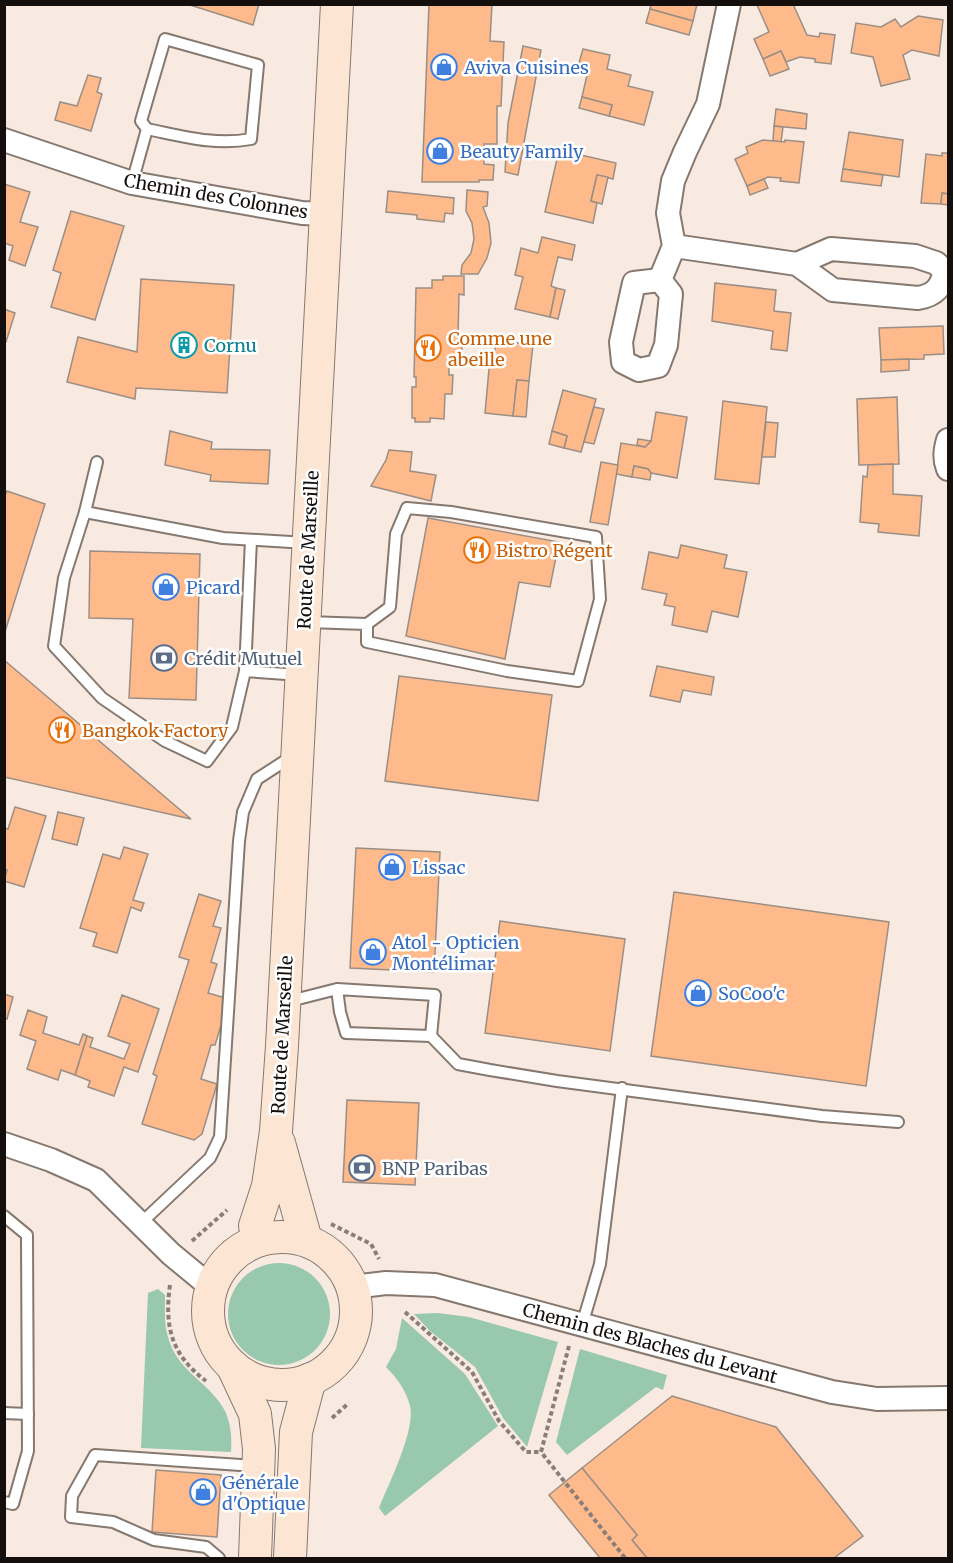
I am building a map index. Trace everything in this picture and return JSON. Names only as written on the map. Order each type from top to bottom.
[{"type":"main road","name":"Route de Marseille","points":[[259,1240],[255,1226],[268,1186],[276,1131],[285,1002],[296,754],[337,4]]},
{"type":"main road","points":[[222,1377],[252,1379],[274,1385],[296,1384],[310,1379],[336,1362],[349,1343],[355,1325],[356,1306],[353,1287],[342,1267],[326,1251],[276,1131]]},
{"type":"main road","points":[[255,1558],[259,1449],[255,1414],[222,1377],[219,1350],[210,1330],[207,1309],[211,1287],[222,1267],[238,1250],[259,1240],[318,1231]]},
{"type":"main road","points":[[290,1558],[296,1432],[310,1379]]},
{"type":"street","points":[[660,280],[675,246],[668,213],[674,181],[708,104],[729,4]]},
{"type":"street","name":"Chemin des Colonnes","points":[[4,140],[132,183],[302,213],[326,214]]},
{"type":"street","points":[[675,246],[797,264],[833,290],[918,298],[936,291],[942,284],[947,271],[936,263],[915,256],[831,249],[797,264]]},
{"type":"street","points":[[948,440],[945,451],[948,469]]},
{"type":"street","points":[[4,1144],[51,1160],[96,1180],[171,1254],[211,1287]]},
{"type":"street","name":"Chemin des Blaches du Levant","points":[[353,1287],[386,1283],[435,1285],[832,1392],[877,1399],[948,1398]]},
{"type":"lane","points":[[165,39],[258,65],[251,139],[210,142],[147,129],[141,121],[165,39]]},
{"type":"lane","points":[[132,183],[147,129]]},
{"type":"lane","points":[[97,462],[85,512],[64,578],[54,646],[102,699],[165,741],[207,761],[232,726],[245,671],[251,540]]},
{"type":"lane","points":[[303,622],[367,624],[390,608],[396,534],[407,507],[451,512],[596,537],[600,598],[578,681],[507,671],[367,642],[367,624]]},
{"type":"lane","points":[[85,512],[223,538],[308,543]]},
{"type":"lane","points":[[245,671],[301,675]]},
{"type":"lane","points":[[140,1224],[210,1158],[220,1137],[239,841],[243,812],[257,779],[296,754]]},
{"type":"lane","points":[[338,989],[340,1012],[346,1033],[431,1036],[458,1064],[557,1081],[822,1116],[898,1122]]},
{"type":"lane","points":[[285,1002],[338,989],[435,995],[431,1036]]},
{"type":"lane","points":[[582,1326],[600,1264],[622,1088]]},
{"type":"lane","points":[[4,1216],[27,1235],[28,1414],[28,1451],[13,1504],[4,1502]]},
{"type":"lane","points":[[4,1413],[28,1414]]},
{"type":"lane","points":[[219,1558],[206,1547],[154,1540],[113,1522],[71,1517],[72,1496],[95,1455],[259,1466]]},
{"type":"path","points":[[191,1241],[232,1206]]},
{"type":"path","points":[[318,1231],[371,1244],[381,1262]]},
{"type":"path","points":[[170,1285],[168,1319],[174,1344],[186,1363],[222,1377]]},
{"type":"path","points":[[405,1312],[472,1372],[499,1421],[526,1452],[541,1452]]},
{"type":"path","points":[[541,1452],[569,1345]]},
{"type":"path","points":[[541,1452],[625,1558]]},
{"type":"green space","points":[[279,1263],[298,1267],[315,1278],[326,1295],[330,1314],[326,1333],[315,1350],[298,1361],[279,1365],[260,1361],[243,1350],[232,1333],[228,1314],[232,1295],[243,1278],[260,1267]]},
{"type":"green space","points":[[158,1289],[165,1295],[166,1327],[172,1349],[186,1368],[219,1401],[225,1411],[231,1431],[231,1452],[141,1448],[148,1293]]},
{"type":"green space","points":[[438,1313],[469,1317],[558,1342],[527,1447],[503,1418],[475,1367],[430,1331],[414,1314]]},
{"type":"green space","points":[[402,1318],[465,1374],[498,1426],[385,1516],[379,1508],[405,1443],[411,1416],[404,1390],[386,1367],[396,1349]]},
{"type":"green space","points":[[580,1349],[667,1375],[663,1390],[656,1387],[567,1455],[556,1442]]},
{"type":"building","points":[[187,4],[259,4],[253,25]]},
{"type":"building","points":[[429,4],[492,4],[490,41],[504,42],[501,106],[497,106],[497,144],[484,144],[484,164],[494,165],[493,180],[422,182]]},
{"type":"building","points":[[651,4],[697,4],[693,21],[650,9]]},
{"type":"building","points":[[793,4],[807,35],[819,37],[820,33],[835,35],[831,64],[800,57],[786,62],[781,51],[763,59],[754,39],[769,32],[757,5]]},
{"type":"building","points":[[650,9],[693,21],[689,35],[646,23]]},
{"type":"building","points":[[918,16],[943,20],[939,56],[912,50],[903,55],[910,79],[881,86],[873,57],[851,53],[856,23],[881,27],[895,19],[901,27]]},
{"type":"building","points":[[523,46],[541,50],[518,175],[505,172],[508,123]]},
{"type":"building","points":[[583,49],[610,55],[607,69],[631,75],[628,86],[653,92],[644,125],[609,116],[612,105],[582,97],[589,66],[579,63]]},
{"type":"building","points":[[781,51],[789,69],[770,76],[763,59]]},
{"type":"building","points":[[88,75],[101,78],[97,92],[102,94],[91,131],[55,120],[60,102],[77,106]]},
{"type":"building","points":[[582,97],[612,105],[609,116],[579,108]]},
{"type":"building","points":[[776,109],[807,114],[806,129],[774,126]]},
{"type":"building","points":[[774,126],[783,127],[781,142],[773,141]]},
{"type":"building","points":[[849,132],[903,140],[899,177],[843,169]]},
{"type":"building","points":[[763,140],[804,142],[799,183],[768,177],[747,186],[735,159],[748,153],[746,147]]},
{"type":"building","points":[[559,150],[616,163],[613,179],[597,175],[591,201],[597,203],[593,223],[545,212]]},
{"type":"building","points":[[942,153],[948,153],[948,194],[942,193],[941,204],[921,203],[926,154],[942,156]]},
{"type":"building","points":[[843,169],[883,175],[881,186],[841,181]]},
{"type":"building","points":[[597,175],[608,177],[602,204],[591,201]]},
{"type":"building","points":[[764,179],[768,188],[750,195],[747,186]]},
{"type":"building","points":[[4,184],[30,192],[20,222],[38,227],[25,266],[9,260],[13,246],[4,243]]},
{"type":"building","points":[[467,190],[488,192],[487,206],[483,207],[489,223],[491,243],[487,258],[478,274],[461,274],[462,265],[471,253],[474,239],[472,223],[466,211]]},
{"type":"building","points":[[388,191],[454,198],[453,214],[445,213],[444,222],[417,219],[417,215],[386,212]]},
{"type":"building","points":[[942,193],[948,194],[948,205],[941,204]]},
{"type":"building","points":[[71,211],[124,226],[95,320],[51,307],[61,273],[53,270]]},
{"type":"building","points":[[542,237],[575,245],[572,260],[558,257],[551,286],[556,288],[550,317],[515,309],[523,277],[515,275],[521,248],[538,253]]},
{"type":"building","points":[[443,276],[464,276],[464,295],[459,294],[458,339],[462,339],[462,359],[449,359],[449,375],[453,375],[452,394],[445,394],[444,419],[430,418],[430,422],[415,422],[415,418],[412,418],[412,387],[416,387],[416,377],[414,377],[416,288],[432,288],[432,280],[443,280]]},
{"type":"building","name":"Cornu","points":[[141,279],[234,285],[227,393],[136,388],[135,399],[67,382],[78,337],[137,352]]},
{"type":"building","points":[[715,283],[776,290],[774,311],[791,313],[787,351],[771,349],[773,331],[712,321]]},
{"type":"building","points":[[556,288],[565,290],[558,319],[550,317]]},
{"type":"building","points":[[4,309],[15,313],[6,342],[4,341]]},
{"type":"building","points":[[943,326],[944,354],[924,355],[924,359],[881,360],[879,328]]},
{"type":"building","points":[[496,340],[533,345],[529,381],[517,380],[513,416],[485,413],[490,358],[494,358]]},
{"type":"building","points":[[909,359],[909,370],[881,372],[881,360]]},
{"type":"building","points":[[517,380],[529,381],[526,417],[513,416]]},
{"type":"building","points":[[563,390],[596,399],[581,452],[564,448],[567,436],[552,431]]},
{"type":"building","points":[[897,397],[899,464],[859,465],[857,399]]},
{"type":"building","points":[[723,401],[767,407],[759,484],[715,479]]},
{"type":"building","points":[[594,407],[604,409],[594,444],[584,442]]},
{"type":"building","points":[[656,412],[687,417],[677,478],[651,473],[648,469],[634,466],[632,477],[616,474],[621,443],[645,447],[651,441]]},
{"type":"building","points":[[766,422],[778,423],[775,457],[762,457]]},
{"type":"building","points":[[170,431],[212,442],[211,449],[270,450],[268,484],[210,481],[211,475],[165,465]]},
{"type":"building","points":[[552,431],[567,436],[564,448],[549,444]]},
{"type":"building","points":[[638,439],[651,441],[645,447],[637,445]]},
{"type":"building","points":[[389,450],[412,452],[410,471],[436,475],[431,501],[371,486]]},
{"type":"building","points":[[601,462],[618,465],[608,525],[590,522]]},
{"type":"building","points":[[893,464],[893,494],[922,496],[919,536],[878,532],[879,524],[860,522],[863,476],[867,477],[868,465]]},
{"type":"building","points":[[634,466],[648,469],[651,473],[650,480],[632,477]]},
{"type":"building","points":[[7,491],[45,504],[4,635],[4,498]]},
{"type":"building","points":[[428,518],[559,542],[550,587],[519,582],[505,659],[406,636]]},
{"type":"building","points":[[681,545],[727,555],[724,568],[747,572],[738,617],[712,611],[707,632],[672,625],[675,607],[664,605],[667,594],[642,589],[649,552],[678,558]]},
{"type":"building","points":[[90,551],[200,554],[196,700],[129,698],[133,619],[89,618]]},
{"type":"building","points":[[4,660],[191,819],[4,777]]},
{"type":"building","points":[[657,666],[714,677],[711,695],[683,690],[680,702],[650,696]]},
{"type":"building","points":[[399,676],[552,695],[538,801],[385,781]]},
{"type":"building","points":[[15,807],[46,816],[24,887],[4,881],[7,870],[4,870],[4,828],[8,829]]},
{"type":"building","points":[[58,812],[84,818],[77,845],[52,839]]},
{"type":"building","points":[[124,847],[148,854],[133,900],[144,903],[141,911],[131,907],[117,953],[93,946],[97,933],[80,928],[103,854],[120,859]]},
{"type":"building","points":[[356,848],[440,852],[434,972],[350,968]]},
{"type":"building","points":[[674,892],[889,922],[866,1086],[651,1056]]},
{"type":"building","points":[[199,894],[221,901],[213,926],[221,928],[211,962],[217,964],[208,993],[229,999],[215,1045],[211,1045],[201,1079],[217,1084],[202,1134],[194,1140],[142,1124],[157,1076],[153,1074],[189,960],[179,957]]},
{"type":"building","points":[[500,921],[625,939],[610,1051],[485,1033]]},
{"type":"building","points":[[4,994],[13,997],[7,1019],[4,1018]]},
{"type":"building","points":[[122,995],[159,1009],[138,1072],[124,1067],[114,1096],[88,1087],[90,1081],[75,1075],[87,1036],[93,1038],[90,1047],[124,1059],[130,1044],[108,1036]]},
{"type":"building","points":[[28,1010],[47,1017],[43,1033],[79,1045],[83,1034],[87,1036],[75,1075],[61,1070],[58,1080],[27,1069],[36,1041],[20,1035]]},
{"type":"building","points":[[347,1100],[419,1103],[415,1185],[343,1182]]},
{"type":"building","points":[[672,1396],[776,1427],[863,1536],[834,1558],[647,1558],[632,1540],[637,1535],[582,1468]]},
{"type":"building","points":[[582,1468],[637,1535],[632,1540],[647,1558],[600,1558],[549,1495]]},
{"type":"building","points":[[156,1470],[221,1475],[217,1537],[152,1532]]},
{"type":"place","name":"Aviva Cuisines","points":[[444,67]]},
{"type":"place","name":"Beauty Family","points":[[440,151]]},
{"type":"place","name":"Cornu","points":[[184,345]]},
{"type":"place","name":"Comme une abeille","points":[[428,348]]},
{"type":"place","name":"Bistro Régent","points":[[477,550]]},
{"type":"place","name":"Picard","points":[[166,587]]},
{"type":"place","name":"Crédit Mutuel","points":[[164,658]]},
{"type":"place","name":"Bangkok Factory","points":[[62,730]]},
{"type":"place","name":"Lissac","points":[[392,867]]},
{"type":"place","name":"Atol - Opticien Montélimar","points":[[373,952]]},
{"type":"place","name":"SoCoo'c","points":[[698,993]]},
{"type":"place","name":"BNP Paribas","points":[[362,1168]]},
{"type":"place","name":"Générale d'Optique","points":[[203,1492]]}]
